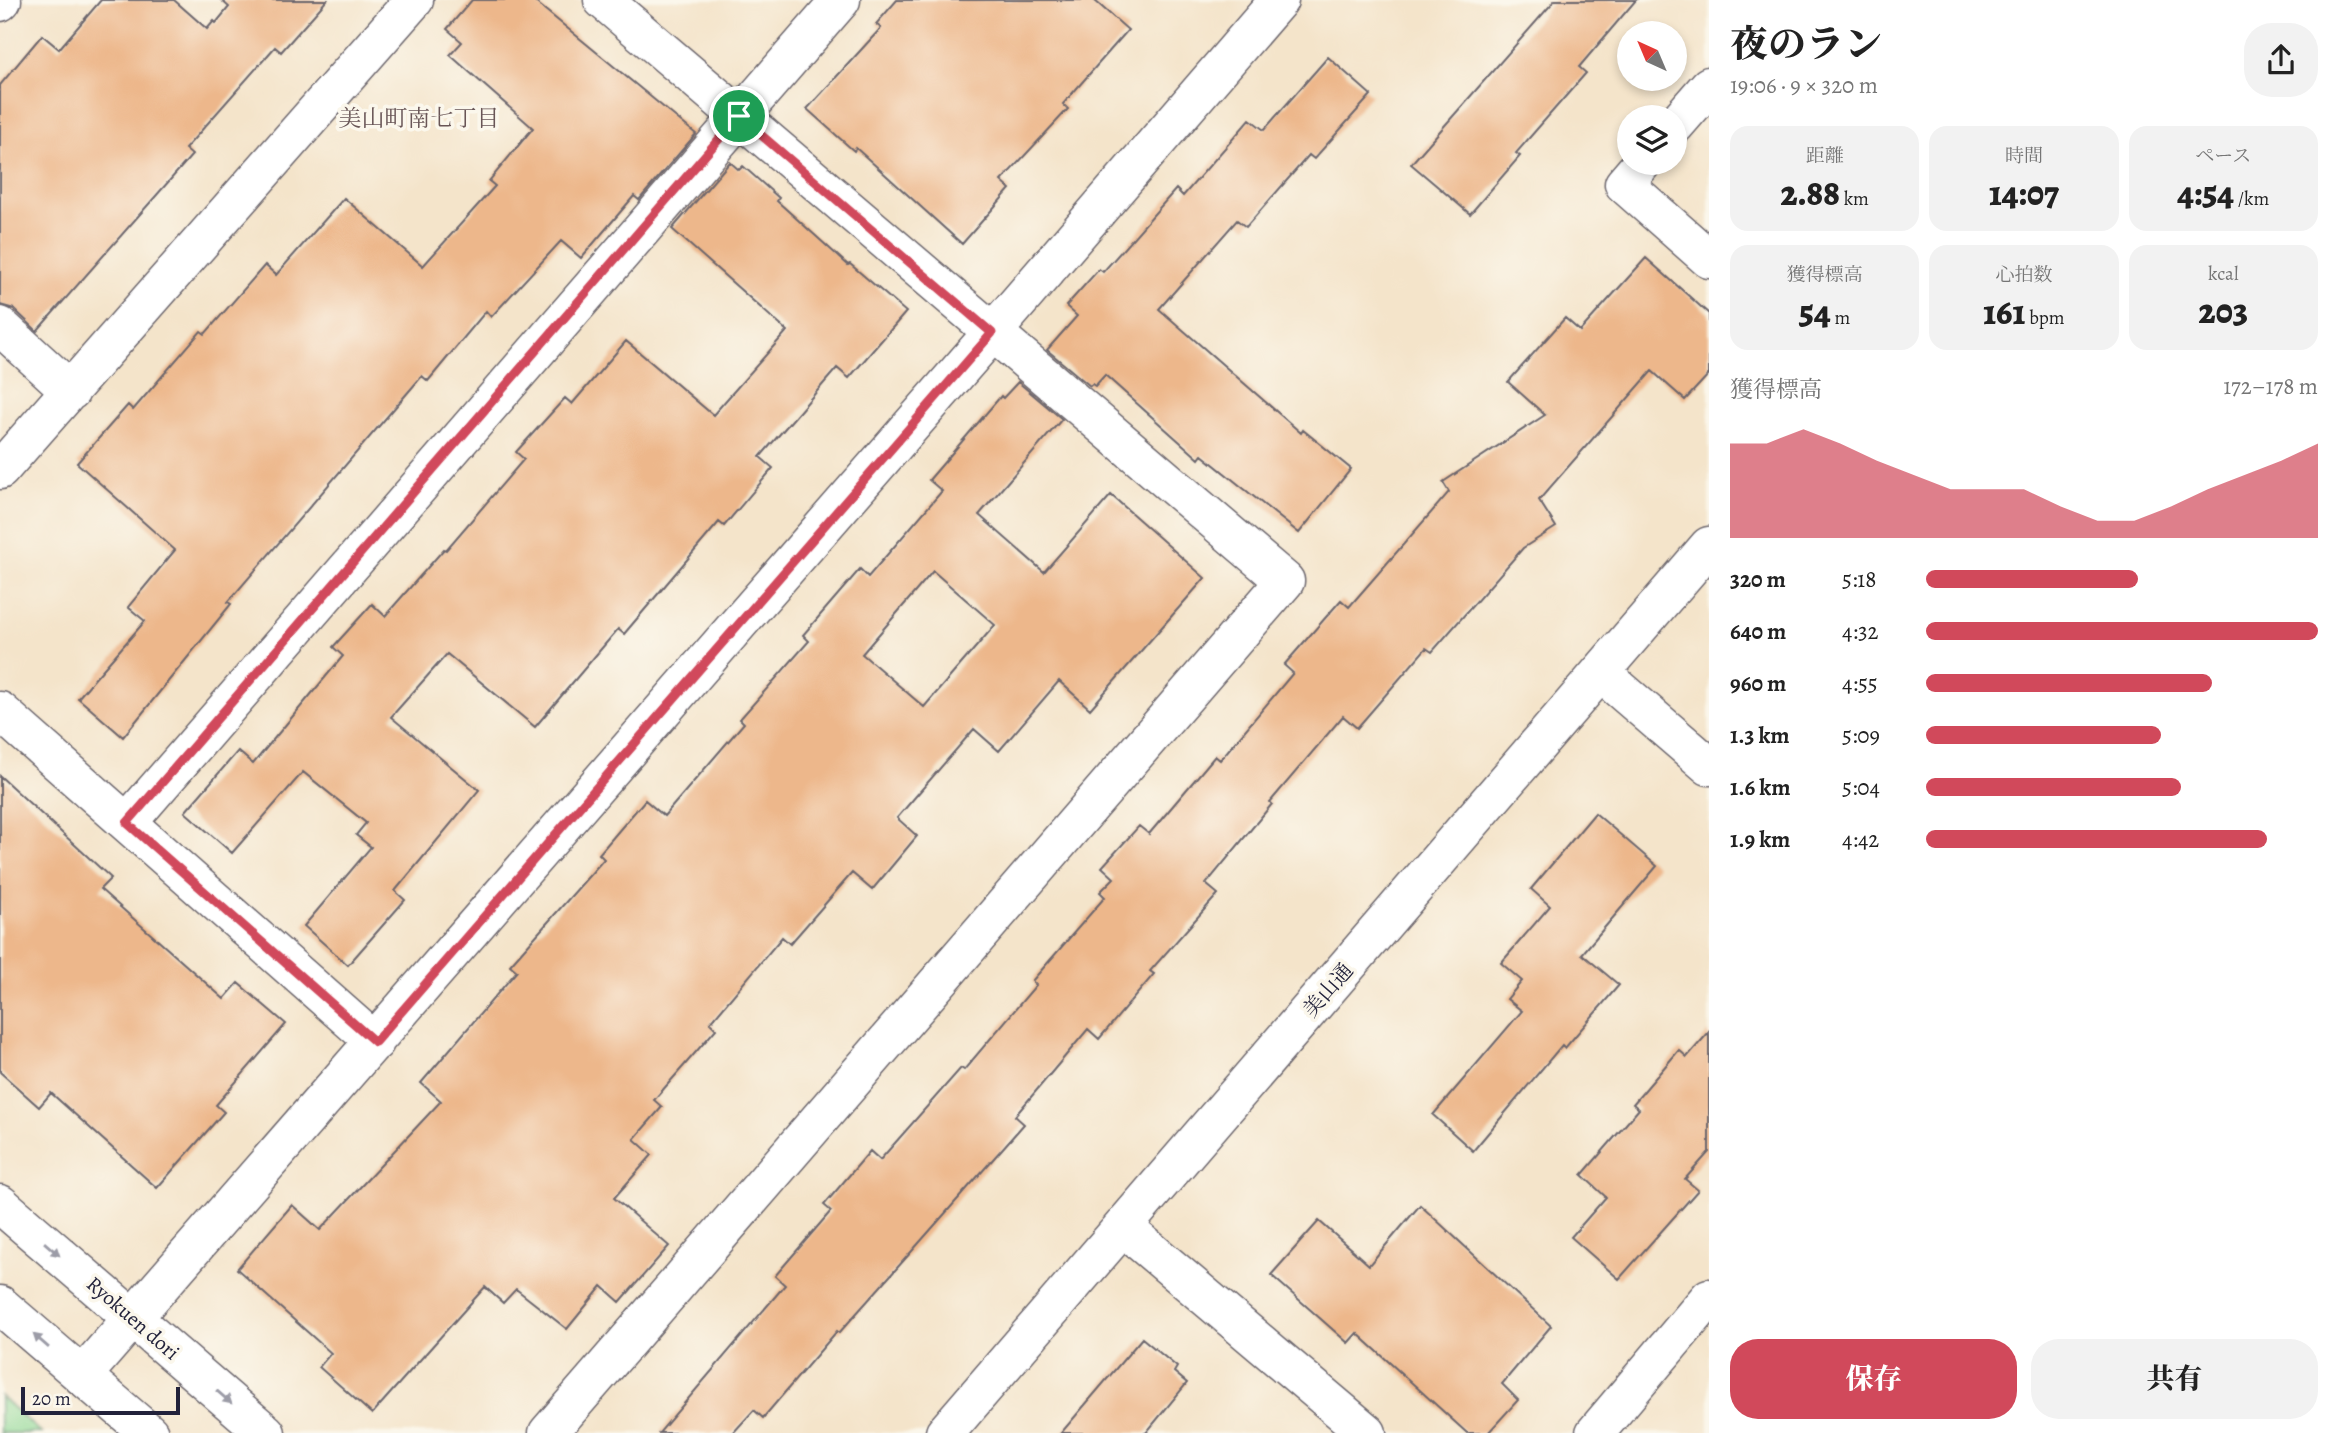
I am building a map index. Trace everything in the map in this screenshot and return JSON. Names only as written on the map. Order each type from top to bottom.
[{"type":"street","points":[[0,470],[414,0]]},
{"type":"street","points":[[548,1433],[1285,582],[603,0]]},
{"type":"street","points":[[127,823],[841,0]]},
{"type":"street","points":[[82,1376],[1279,0]]},
{"type":"street","points":[[1687,111],[1709,86]]},
{"type":"street","points":[[1631,175],[1623,184],[1709,259]]},
{"type":"street","points":[[0,326],[71,391]]},
{"type":"street","name":"美山通","points":[[945,1433],[1709,547]]},
{"type":"street","points":[[1601,673],[1709,766]]},
{"type":"street","points":[[0,711],[375,1042]]},
{"type":"street","name":"Ryokuen dori","points":[[0,1204],[266,1433]]},
{"type":"street","points":[[1124,1228],[1356,1430]]},
{"type":"street","points":[[1595,1433],[1709,1298]]},
{"type":"street","points":[[0,1305],[149,1433]]},
{"type":"green space","points":[[0,1396],[41,1433],[0,1433]]},
{"type":"building","points":[[101,0],[174,0],[207,29],[214,21],[216,23],[229,7],[221,0],[327,0],[281,52],[275,47],[185,149],[192,155],[37,331],[14,309],[0,305],[0,85],[42,35],[59,49]]},
{"type":"building","points":[[472,0],[533,0],[696,134],[639,200],[634,196],[581,258],[561,241],[491,317],[486,311],[428,381],[422,376],[228,602],[231,604],[123,737],[78,698],[145,621],[128,607],[175,550],[77,463],[128,405],[133,410],[201,331],[205,334],[265,265],[276,275],[344,198],[423,266],[495,186],[489,181],[533,128],[450,55],[462,42],[447,29]]},
{"type":"building","points":[[897,0],[1094,0],[1128,30],[1063,104],[1068,109],[1001,181],[1010,189],[962,244],[856,148],[854,151],[807,109],[881,28],[876,24]]},
{"type":"building","points":[[1555,0],[1636,0],[1579,67],[1586,73],[1516,153],[1520,156],[1470,214],[1411,164]]},
{"type":"building","points":[[1328,57],[1371,95],[1314,159],[1309,155],[1246,227],[1237,220],[1159,309],[1301,433],[1303,430],[1351,469],[1299,533],[1202,455],[1199,459],[1105,375],[1095,386],[1090,386],[1047,350],[1077,316],[1066,306],[1099,269],[1103,272],[1176,189],[1183,196],[1250,119],[1264,130]]},
{"type":"building","points":[[730,162],[739,170],[743,166],[779,198],[777,201],[848,265],[906,312],[849,378],[837,368],[760,457],[773,468],[724,526],[719,522],[624,634],[618,629],[535,727],[447,654],[391,717],[479,790],[395,891],[405,900],[348,965],[304,926],[371,847],[356,835],[366,823],[303,772],[232,853],[185,812],[238,751],[253,764],[343,656],[333,647],[372,604],[385,616],[524,459],[516,452],[565,398],[572,404],[626,341],[713,415],[787,331],[672,229]]},
{"type":"building","points":[[1646,258],[1709,314],[1709,374],[1685,400],[1652,371],[1539,500],[1556,527],[1523,548],[1432,652],[1426,648],[1357,728],[1343,716],[1270,802],[1272,804],[1206,884],[1218,894],[1150,971],[1154,974],[1099,1039],[1088,1029],[1015,1116],[1024,1124],[839,1333],[837,1331],[763,1418],[754,1410],[733,1433],[659,1433],[785,1285],[775,1276],[831,1211],[824,1205],[870,1151],[880,1160],[961,1068],[964,1070],[1036,985],[1032,981],[1105,897],[1100,892],[1114,878],[1102,867],[1139,826],[1149,834],[1215,756],[1220,760],[1293,673],[1284,665],[1341,600],[1349,607],[1449,492],[1443,482],[1545,415],[1508,382],[1565,318],[1580,331]]},
{"type":"building","points":[[1018,382],[1062,419],[979,515],[1044,572],[1111,495],[1205,578],[1090,709],[1059,681],[999,751],[974,729],[897,818],[917,836],[872,890],[852,873],[790,944],[782,937],[710,1023],[716,1029],[654,1100],[662,1107],[634,1139],[652,1155],[614,1198],[669,1246],[620,1302],[602,1286],[567,1329],[516,1289],[503,1303],[485,1287],[372,1414],[319,1367],[331,1353],[237,1269],[292,1205],[320,1230],[441,1101],[421,1083],[517,971],[510,965],[604,859],[599,854],[645,800],[664,816],[744,723],[740,719],[809,641],[803,635],[860,569],[868,577],[942,491],[929,480],[1001,396],[1003,398]],"holes":[[[933,571],[995,625],[924,707],[862,654]]]},
{"type":"building","points":[[0,776],[111,878],[100,889],[224,999],[238,983],[286,1024],[216,1105],[224,1112],[157,1188],[51,1093],[39,1107],[0,1072]]},
{"type":"building","points":[[1595,813],[1657,866],[1582,954],[1619,985],[1565,1048],[1562,1045],[1473,1151],[1433,1115],[1522,1011],[1507,999],[1522,981],[1501,963],[1550,906],[1531,889]]},
{"type":"building","points":[[1709,1032],[1709,1152],[1685,1179],[1698,1190],[1619,1279],[1571,1237],[1606,1197],[1582,1175],[1639,1109],[1633,1104],[1679,1050],[1687,1057]]},
{"type":"building","points":[[1420,1205],[1551,1326],[1502,1384],[1518,1400],[1488,1433],[1467,1433],[1357,1333],[1348,1343],[1271,1275],[1319,1221],[1369,1265]]},
{"type":"building","points":[[1142,1338],[1177,1367],[1174,1372],[1187,1383],[1146,1433],[1061,1433]]},
{"type":"district","name":"美山町南七丁目","points":[[419,118]]},
{"type":"route","points":[[739,116],[992,333],[375,1042],[127,823],[739,116]]}]
